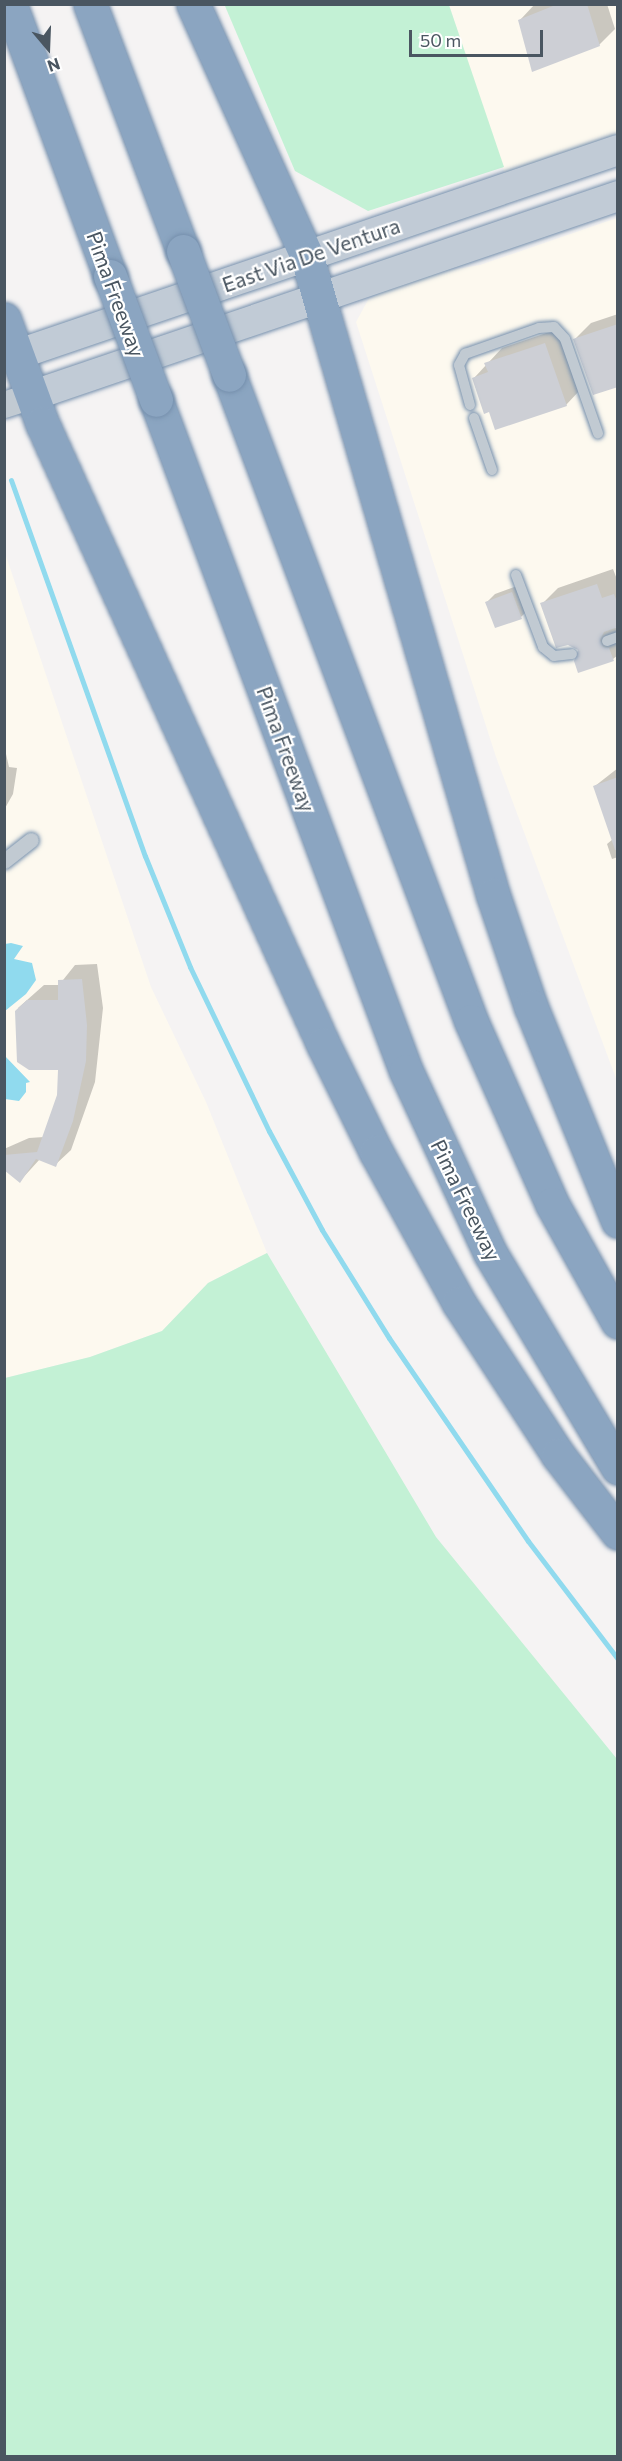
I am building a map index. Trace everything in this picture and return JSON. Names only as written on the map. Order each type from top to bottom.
[{"type":"highway","name":"Pima Freeway","points":[[10,4],[406,1071],[490,1253],[618,1468]]},
{"type":"highway","points":[[90,4],[471,1021],[552,1204],[618,1322]]},
{"type":"highway","points":[[193,4],[307,257],[493,896],[531,1007],[618,1221]]},
{"type":"highway","points":[[4,319],[18,400],[376,1152],[459,1303],[558,1455],[618,1533]]},
{"type":"main road","name":"East Via De Ventura","points":[[10,358],[618,150]]},
{"type":"main road","name":"East Via De Ventura","points":[[18,400],[618,196]]},
{"type":"street","points":[[4,861],[31,840]]},
{"type":"lane","points":[[470,405],[459,365],[465,354],[539,328],[554,327],[565,339],[598,433]]},
{"type":"lane","points":[[474,417],[492,470]]},
{"type":"lane","points":[[516,575],[543,647],[554,656],[572,654]]},
{"type":"shaded area","points":[[449,5],[617,5],[617,135],[505,174]]},
{"type":"shaded area","points":[[617,218],[617,1081],[496,757],[356,322],[368,300],[387,289],[422,275],[480,265]]},
{"type":"shaded area","points":[[4,550],[151,987],[206,1102],[267,1253],[208,1283],[162,1331],[90,1357],[5,1378]]},
{"type":"green space","points":[[449,5],[504,167],[368,211],[295,171],[225,6]]},
{"type":"green space","points":[[267,1253],[436,1537],[617,1759],[617,2456],[5,2456],[5,1378],[90,1357],[162,1331],[208,1283]]},
{"type":"water","points":[[5,944],[23,946],[14,959],[32,963],[36,980],[26,994],[5,1011]]},
{"type":"water","points":[[4,1055],[30,1082],[26,1083],[26,1092],[19,1101],[5,1099]]},
{"type":"building","points":[[558,4],[587,4],[600,46],[532,72],[518,20]]},
{"type":"building","points":[[618,324],[618,387],[593,395],[573,339]]},
{"type":"building","points":[[545,343],[567,406],[495,430],[489,412],[484,414],[472,378],[488,372],[484,363]]},
{"type":"building","points":[[597,584],[602,598],[614,594],[618,604],[618,627],[604,632],[600,640],[603,647],[609,648],[614,661],[578,673],[574,661],[578,650],[568,645],[556,648],[540,603]]},
{"type":"building","points":[[512,592],[522,619],[495,628],[485,602]]},
{"type":"building","points":[[618,777],[618,850],[615,850],[593,786]]},
{"type":"building","points":[[82,979],[87,1025],[86,1061],[73,1121],[56,1167],[36,1159],[20,1183],[4,1170],[4,1155],[37,1152],[57,1095],[58,1070],[29,1070],[17,1062],[15,1011],[27,1000],[58,1000],[58,980]]},
{"type":"waterway","points":[[11,480],[145,856],[190,967],[269,1131],[322,1230],[389,1338],[528,1541],[618,1659]]}]
